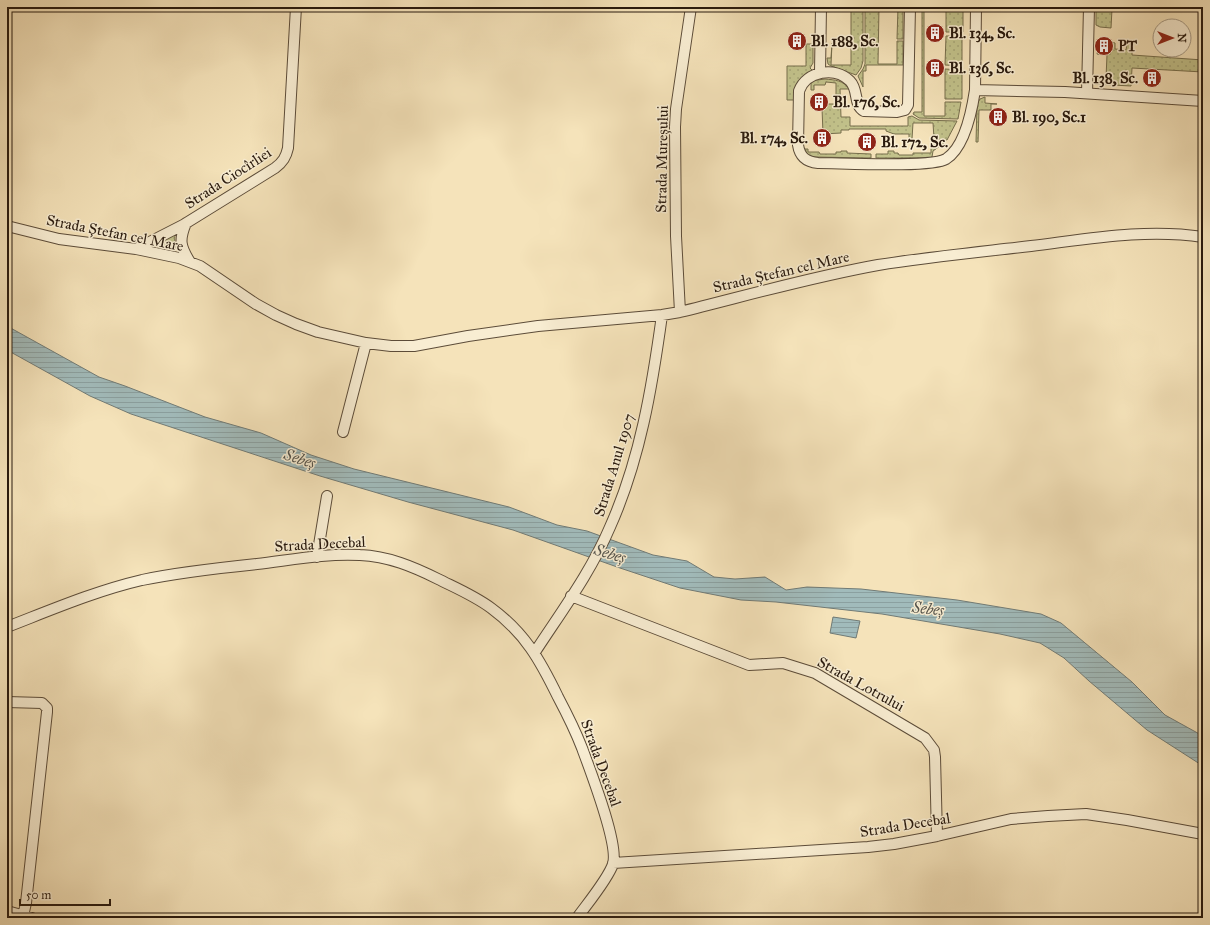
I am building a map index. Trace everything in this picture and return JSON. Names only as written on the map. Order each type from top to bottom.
[{"type":"street","name":"Strada Ciocîrliei","points":[[136,249],[186,223],[283,162],[286,155],[296,7]]},
{"type":"street","name":"Strada Mureșului","points":[[680,312],[676,236],[675,127],[676,109],[691,7]]},
{"type":"street","points":[[820,72],[821,7]]},
{"type":"street","points":[[910,7],[908,105],[905,110],[897,112],[864,111],[859,109],[855,88],[851,82],[844,76],[836,73],[820,72],[802,83],[798,91],[798,145],[799,151],[803,158],[810,162],[818,163],[910,164],[930,162],[947,158],[958,145],[968,123],[975,90],[976,7]]},
{"type":"street","points":[[1087,93],[1088,7]]},
{"type":"street","points":[[975,90],[1087,93],[1203,101]]},
{"type":"street","points":[[186,223],[182,234],[181,247],[190,262]]},
{"type":"street","name":"Strada Ștefan cel Mare","points":[[7,226],[60,239],[136,249],[179,258],[200,266],[256,304],[296,324],[318,332],[366,343],[391,346],[414,346],[468,336],[538,326],[662,315],[680,312],[828,275],[877,265],[945,255],[1126,234],[1159,232],[1203,237]]},
{"type":"street","name":"Strada Anul 1907","points":[[535,652],[572,596],[610,529],[626,486],[643,425],[650,396],[662,315]]},
{"type":"street","points":[[343,432],[366,343]]},
{"type":"street","points":[[317,557],[327,496]]},
{"type":"street","name":"Strada Decebal","points":[[7,627],[84,597],[140,581],[179,572],[317,557],[360,555],[374,556],[406,564],[465,592],[490,607],[522,636],[535,652],[575,730],[590,770],[611,835],[614,855],[613,864],[868,847],[937,836],[1011,819],[1086,814],[1203,834]]},
{"type":"street","name":"Strada Lotrului","points":[[572,596],[749,665],[782,663],[815,673],[925,738],[934,750],[935,758],[937,836]]},
{"type":"street","points":[[7,702],[42,703],[47,708],[26,903],[26,917],[7,910]]},
{"type":"street","points":[[577,918],[613,864]]},
{"type":"green space","points":[[851,7],[863,7],[863,61],[861,68],[856,75],[831,66],[828,64],[827,58],[831,58],[832,43],[831,65],[851,65]]},
{"type":"green space","points":[[865,7],[879,7],[878,64],[897,64],[897,41],[903,41],[903,65],[866,65],[866,71],[863,71],[863,87],[858,76],[865,64]]},
{"type":"green space","points":[[898,7],[903,7],[903,39],[897,39]]},
{"type":"green space","points":[[922,7],[924,7],[924,116],[945,116],[945,102],[961,102],[958,119],[919,118],[913,114],[914,112],[922,112]]},
{"type":"green space","points":[[946,7],[963,7],[963,32],[946,32]]},
{"type":"green space","points":[[1096,7],[1112,9],[1111,28],[1096,25]]},
{"type":"green space","points":[[946,36],[962,36],[962,66],[945,65]]},
{"type":"green space","points":[[1111,42],[1115,43],[1115,49],[1126,50],[1127,44],[1132,44],[1132,55],[1152,56],[1152,58],[1203,60],[1203,72],[1132,68],[1131,86],[1095,84],[1096,78],[1106,78],[1107,55],[1097,54],[1098,50],[1110,51]]},
{"type":"green space","points":[[806,44],[813,44],[813,63],[810,68],[812,70],[806,76],[794,100],[787,100],[787,66],[806,66]]},
{"type":"green space","points":[[945,69],[962,70],[962,99],[945,99]]},
{"type":"green space","points":[[825,79],[841,82],[849,89],[840,89],[841,117],[850,117],[850,126],[908,126],[908,117],[912,116],[919,120],[957,121],[947,140],[934,139],[933,123],[913,123],[912,139],[909,139],[909,134],[894,134],[886,131],[886,129],[849,129],[841,130],[841,133],[823,134],[822,108],[819,108],[818,104],[836,104],[836,83],[826,82],[825,85],[814,85],[814,90],[811,90],[811,81]]},
{"type":"green space","points":[[985,97],[985,103],[997,104],[991,104],[991,110],[979,110],[978,142],[976,142],[977,104],[980,99]]},
{"type":"green space","points":[[934,143],[944,143],[933,151],[932,157],[930,158],[876,158],[876,154],[888,154],[888,151],[894,151],[894,153],[898,153],[899,155],[931,153],[931,146],[934,146]]},
{"type":"green space","points":[[803,149],[808,149],[808,152],[819,152],[820,154],[836,154],[836,152],[847,151],[847,153],[871,154],[871,158],[814,157],[808,155]]},
{"type":"green space","points":[[174,234],[175,250],[158,247],[157,245]]},
{"type":"water","name":"Sebeș","points":[[7,326],[99,377],[205,417],[261,433],[311,455],[354,469],[509,507],[557,525],[587,531],[653,555],[687,561],[714,577],[735,579],[765,577],[786,590],[807,587],[861,589],[957,600],[1041,614],[1061,623],[1132,682],[1165,715],[1203,736],[1203,766],[1147,730],[1064,658],[1040,643],[1000,634],[882,614],[776,602],[741,600],[680,588],[513,530],[408,502],[320,476],[131,414],[90,396],[7,350]]},
{"type":"water","points":[[833,617],[860,621],[856,638],[830,633]]},
{"type":"place","name":"Bl. 134, Sc.","points":[[935,33]]},
{"type":"place","name":"Bl. 188, Sc.","points":[[797,41]]},
{"type":"place","name":"PT","points":[[1104,46]]},
{"type":"place","name":"Bl. 136, Sc.","points":[[935,68]]},
{"type":"place","name":"Bl. 138, Sc.","points":[[1152,78]]},
{"type":"place","name":"Bl. 176, Sc.","points":[[819,102]]},
{"type":"place","name":"Bl. 190, Sc.1","points":[[998,117]]},
{"type":"place","name":"Bl. 174, Sc.","points":[[822,138]]},
{"type":"place","name":"Bl. 172, Sc.","points":[[867,142]]}]
